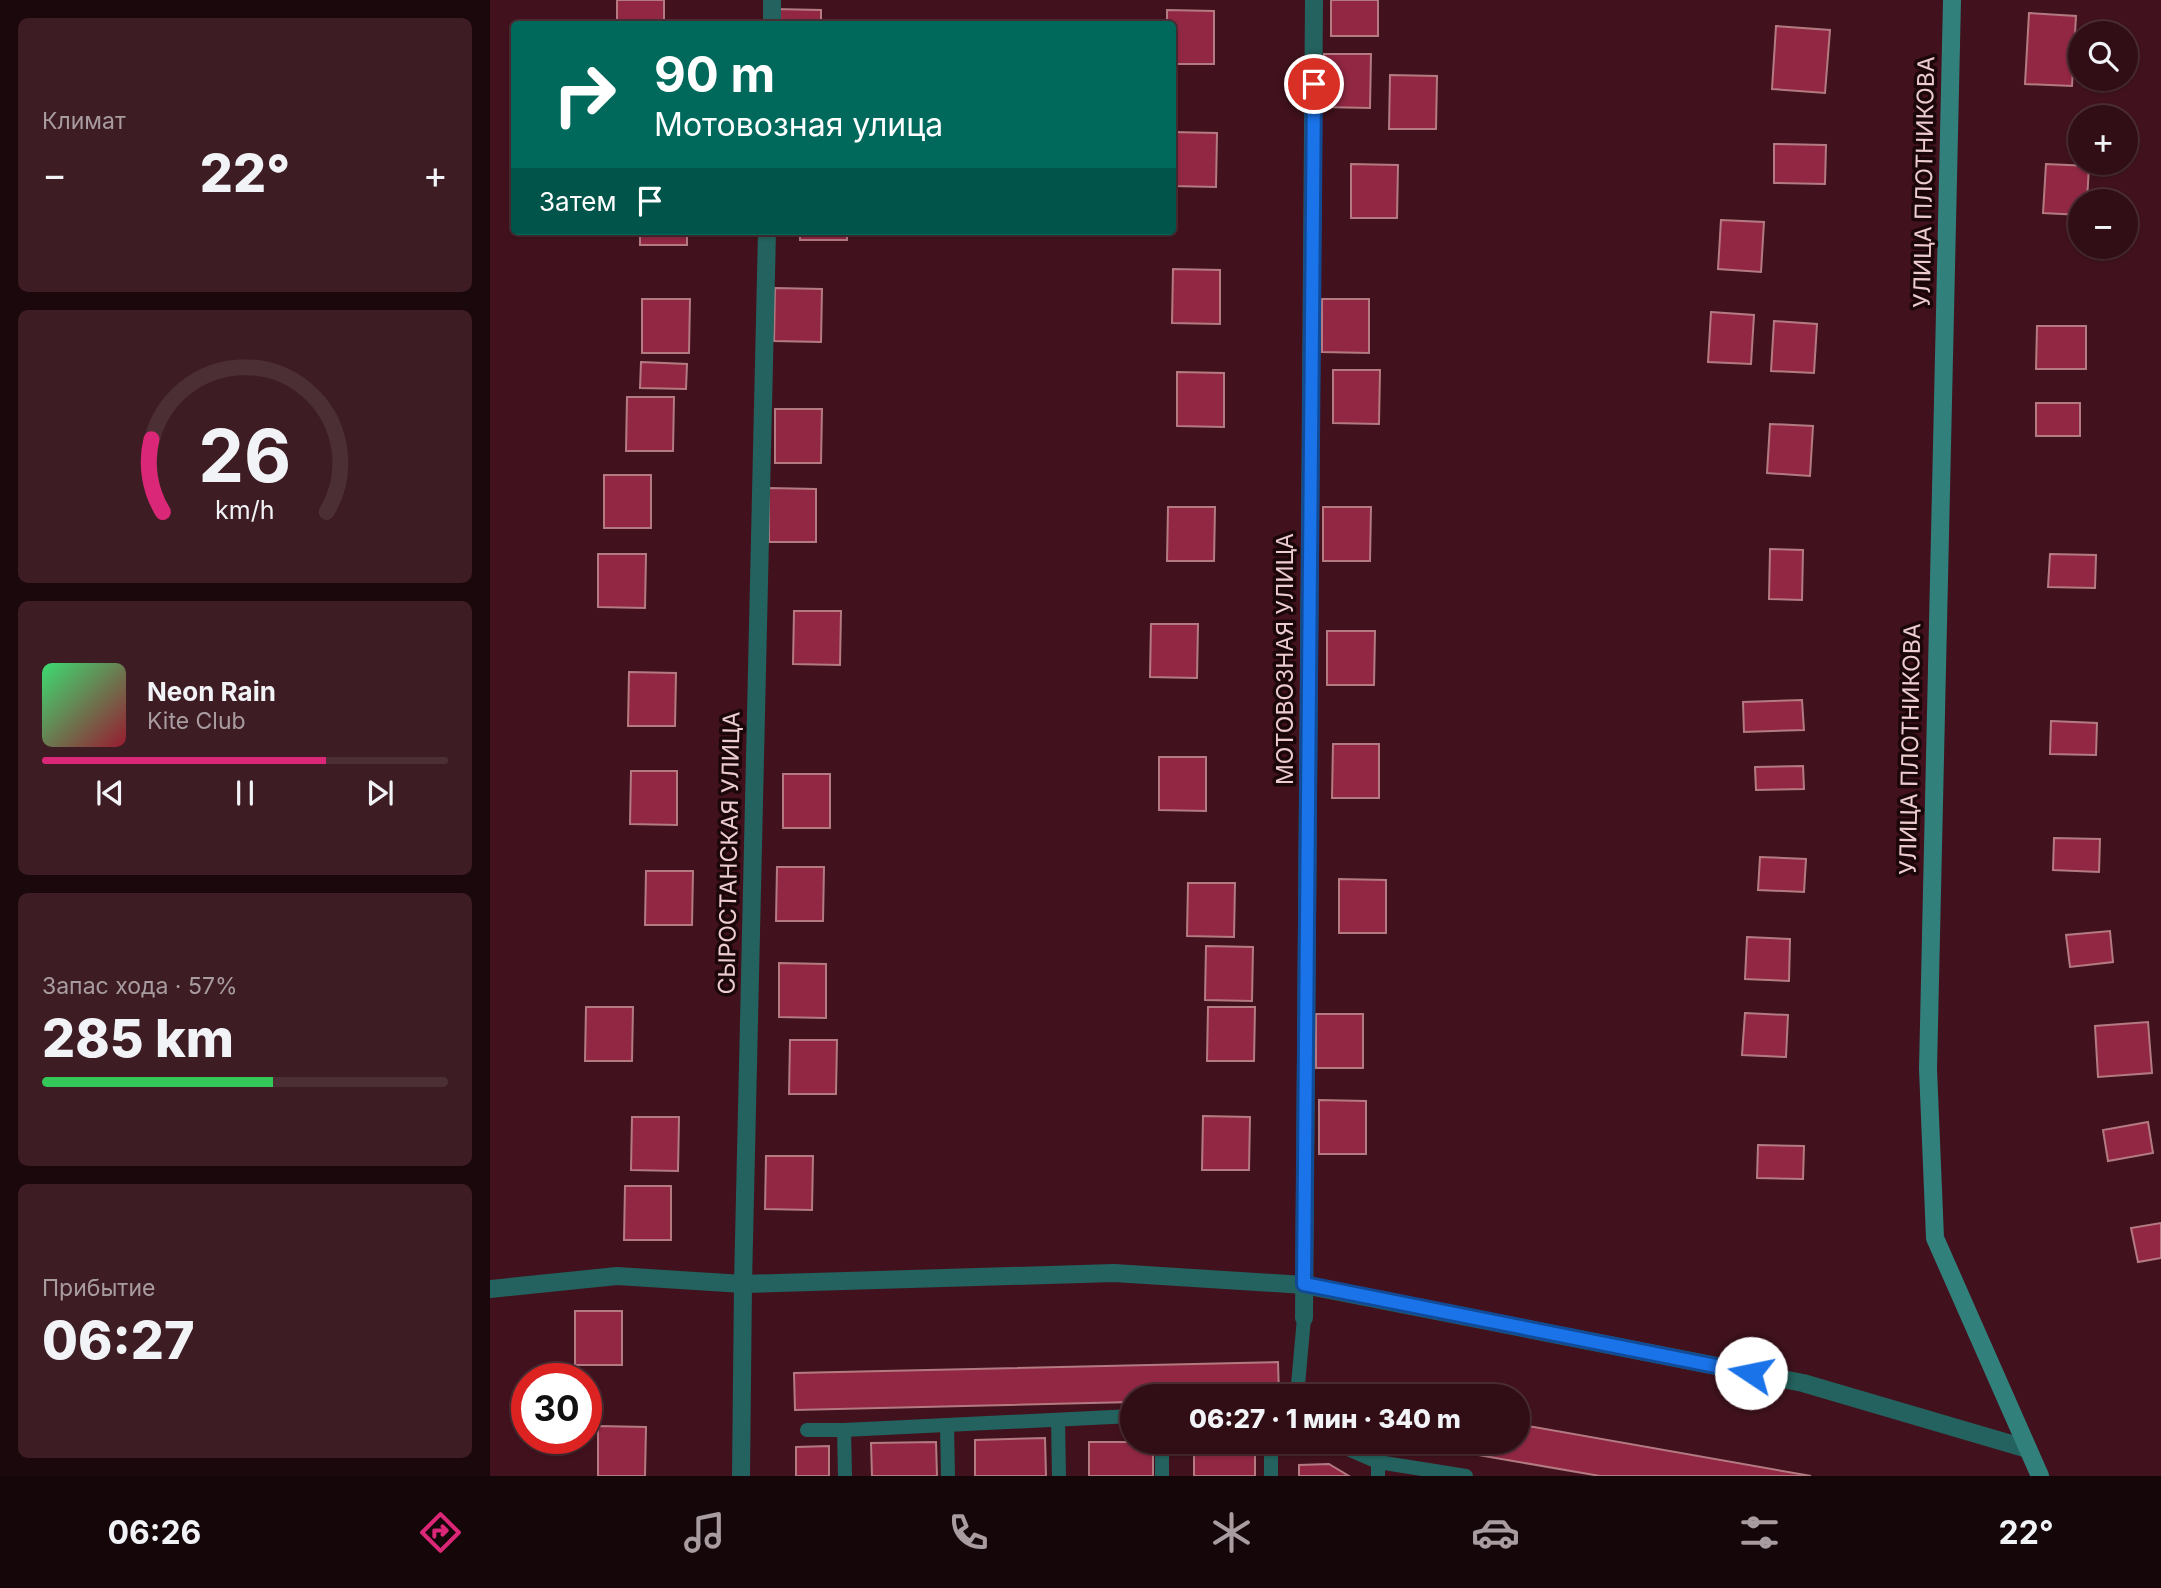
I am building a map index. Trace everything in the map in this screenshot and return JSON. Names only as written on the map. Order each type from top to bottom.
[{"type":"street","points":[[772,0],[772,21]]},
{"type":"street","name":"МОТОВОЗНАЯ УЛИЦА","points":[[1304,1318],[1314,0]]},
{"type":"street","name":"УЛИЦА ПЛОТНИКОВА","points":[[1952,0],[1927,1069],[1935,1238],[2040,1476]]},
{"type":"street","name":"СЫРОСТАНСКАЯ УЛИЦА","points":[[741,1476],[767,235]]},
{"type":"street","points":[[490,1289],[617,1276],[743,1284],[1114,1273],[1304,1284],[1803,1383],[2028,1449]]},
{"type":"lane","points":[[1298,1384],[1304,1318]]},
{"type":"lane","points":[[807,1430],[1120,1417]]},
{"type":"lane","points":[[1058,1420],[1059,1476]]},
{"type":"lane","points":[[947,1425],[948,1476]]},
{"type":"lane","points":[[844,1430],[845,1476]]},
{"type":"lane","points":[[1162,1454],[1162,1476]]},
{"type":"lane","points":[[1271,1454],[1271,1476]]},
{"type":"lane","points":[[1352,1454],[1378,1469],[1466,1476]]},
{"type":"building","points":[[617,0],[664,0],[664,21],[617,21]]},
{"type":"building","points":[[1331,0],[1378,0],[1378,36],[1331,36]]},
{"type":"building","points":[[774,9],[821,10],[821,21],[774,21]]},
{"type":"building","points":[[1167,10],[1214,11],[1214,64],[1176,64],[1176,21],[1167,21]]},
{"type":"building","points":[[2029,13],[2076,16],[2076,21],[2068,21],[2068,86],[2025,84]]},
{"type":"building","points":[[1776,26],[1830,30],[1825,93],[1772,89]]},
{"type":"building","points":[[1324,54],[1371,54],[1370,108],[1323,107]]},
{"type":"building","points":[[1390,75],[1437,76],[1436,129],[1389,129]]},
{"type":"building","points":[[1176,132],[1217,133],[1216,187],[1176,186]]},
{"type":"building","points":[[1774,144],[1826,145],[1825,184],[1774,183]]},
{"type":"building","points":[[1351,164],[1398,165],[1397,218],[1351,218]]},
{"type":"building","points":[[2046,164],[2068,165],[2068,175],[2088,175],[2088,189],[2068,189],[2068,214],[2043,213]]},
{"type":"building","points":[[1721,220],[1764,222],[1761,272],[1718,269]]},
{"type":"building","points":[[640,235],[687,235],[687,245],[640,245]]},
{"type":"building","points":[[800,235],[847,235],[847,240],[800,240]]},
{"type":"building","points":[[1173,269],[1220,270],[1220,324],[1172,323]]},
{"type":"building","points":[[775,288],[822,289],[821,342],[774,341]]},
{"type":"building","points":[[642,299],[690,299],[689,353],[642,353]]},
{"type":"building","points":[[1322,299],[1369,299],[1369,353],[1322,352]]},
{"type":"building","points":[[1711,312],[1754,315],[1751,364],[1708,362]]},
{"type":"building","points":[[1774,321],[1817,324],[1814,373],[1771,371]]},
{"type":"building","points":[[2037,326],[2086,326],[2086,369],[2036,369]]},
{"type":"building","points":[[641,362],[687,364],[686,389],[640,388]]},
{"type":"building","points":[[1333,370],[1380,370],[1379,424],[1333,423]]},
{"type":"building","points":[[1177,372],[1224,373],[1224,427],[1177,426]]},
{"type":"building","points":[[627,397],[674,397],[673,451],[626,451]]},
{"type":"building","points":[[2036,403],[2080,403],[2080,436],[2036,436]]},
{"type":"building","points":[[775,409],[822,409],[821,463],[775,463]]},
{"type":"building","points":[[1770,424],[1813,426],[1810,476],[1767,473]]},
{"type":"building","points":[[604,475],[651,475],[651,528],[604,528]]},
{"type":"building","points":[[769,488],[816,489],[816,542],[769,542]]},
{"type":"building","points":[[1168,507],[1215,507],[1214,561],[1167,561]]},
{"type":"building","points":[[1323,507],[1371,507],[1370,561],[1323,561]]},
{"type":"building","points":[[1770,549],[1803,550],[1802,600],[1769,599]]},
{"type":"building","points":[[598,554],[646,554],[645,608],[598,607]]},
{"type":"building","points":[[2050,554],[2096,555],[2095,588],[2048,587]]},
{"type":"building","points":[[794,611],[841,611],[840,665],[793,664]]},
{"type":"building","points":[[1151,624],[1198,624],[1197,678],[1150,677]]},
{"type":"building","points":[[1327,631],[1375,631],[1374,685],[1327,685]]},
{"type":"building","points":[[629,672],[676,673],[675,726],[628,726]]},
{"type":"building","points":[[1802,700],[1804,730],[1744,732],[1743,702]]},
{"type":"building","points":[[2051,721],[2097,723],[2096,755],[2050,754]]},
{"type":"building","points":[[1333,744],[1379,744],[1379,798],[1332,798]]},
{"type":"building","points":[[1159,757],[1206,757],[1206,811],[1159,810]]},
{"type":"building","points":[[1803,766],[1804,789],[1756,790],[1755,767]]},
{"type":"building","points":[[631,771],[677,771],[677,825],[630,824]]},
{"type":"building","points":[[783,774],[830,774],[830,828],[783,828]]},
{"type":"building","points":[[2054,838],[2100,839],[2099,872],[2053,870]]},
{"type":"building","points":[[1760,857],[1806,859],[1804,892],[1758,890]]},
{"type":"building","points":[[777,867],[824,867],[823,921],[776,921]]},
{"type":"building","points":[[646,871],[693,871],[692,925],[645,925]]},
{"type":"building","points":[[1339,879],[1386,880],[1386,933],[1339,933]]},
{"type":"building","points":[[1188,883],[1235,883],[1234,937],[1187,936]]},
{"type":"building","points":[[2110,931],[2113,962],[2070,967],[2066,935]]},
{"type":"building","points":[[1747,937],[1790,939],[1789,981],[1745,979]]},
{"type":"building","points":[[1206,946],[1253,947],[1252,1001],[1205,1000]]},
{"type":"building","points":[[779,963],[826,964],[826,1018],[779,1017]]},
{"type":"building","points":[[586,1007],[633,1007],[632,1061],[585,1061]]},
{"type":"building","points":[[1208,1007],[1255,1007],[1254,1061],[1207,1061]]},
{"type":"building","points":[[1745,1013],[1788,1015],[1786,1057],[1742,1055]]},
{"type":"building","points":[[1316,1014],[1363,1014],[1363,1068],[1316,1068]]},
{"type":"building","points":[[2148,1022],[2152,1073],[2098,1077],[2095,1026]]},
{"type":"building","points":[[790,1040],[837,1040],[836,1094],[789,1094]]},
{"type":"building","points":[[1319,1100],[1366,1101],[1366,1154],[1319,1154]]},
{"type":"building","points":[[1203,1116],[1250,1117],[1249,1170],[1202,1170]]},
{"type":"building","points":[[632,1117],[679,1117],[678,1171],[631,1170]]},
{"type":"building","points":[[2148,1122],[2153,1153],[2108,1161],[2103,1130]]},
{"type":"building","points":[[1758,1145],[1804,1146],[1803,1179],[1757,1178]]},
{"type":"building","points":[[766,1156],[813,1156],[812,1210],[765,1209]]},
{"type":"building","points":[[625,1186],[671,1186],[671,1240],[624,1240]]},
{"type":"building","points":[[2161,1223],[2161,1258],[2138,1262],[2131,1228]]},
{"type":"building","points":[[575,1311],[622,1311],[622,1365],[575,1363]]},
{"type":"building","points":[[1278,1362],[1279,1384],[1120,1384],[1120,1402],[795,1410],[794,1373]]},
{"type":"building","points":[[602,1426],[646,1427],[645,1476],[598,1476],[598,1454],[602,1454]]},
{"type":"building","points":[[1530,1426],[1811,1476],[1600,1476],[1473,1454],[1530,1454]]},
{"type":"building","points":[[1045,1438],[1046,1476],[975,1476],[975,1440]]},
{"type":"building","points":[[936,1442],[937,1476],[872,1476],[871,1443]]},
{"type":"building","points":[[1089,1442],[1120,1442],[1120,1454],[1153,1454],[1153,1476],[1089,1476]]},
{"type":"building","points":[[829,1446],[829,1476],[796,1476],[796,1447]]},
{"type":"building","points":[[1194,1454],[1255,1454],[1255,1476],[1194,1476]]},
{"type":"building","points":[[1329,1464],[1349,1476],[1299,1476],[1299,1465]]},
{"type":"route","points":[[1314,84],[1304,1284],[1751,1373]]}]
